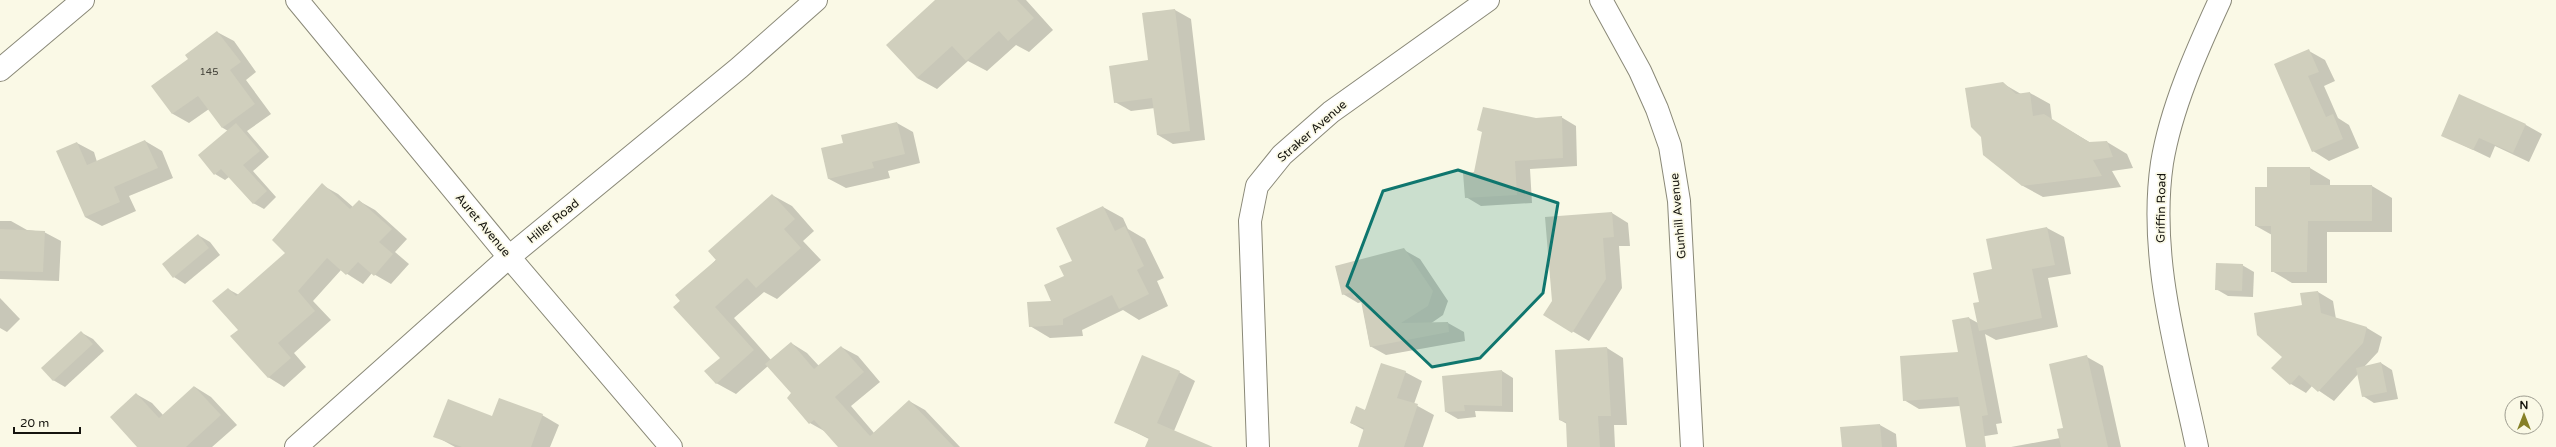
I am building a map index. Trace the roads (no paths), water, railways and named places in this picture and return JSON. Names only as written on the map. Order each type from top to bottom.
[{"type":"street","points":[[0,70],[82,0]]},
{"type":"street","name":"Auret Avenue","points":[[297,0],[509,257],[671,447]]},
{"type":"street","name":"Hiller Road","points":[[296,447],[509,257],[740,68],[816,0]]},
{"type":"street","name":"Straker Avenue","points":[[1258,447],[1250,228],[1257,186],[1282,155],[1331,112],[1488,0]]},
{"type":"street","name":"Gunhill Avenue","points":[[1601,0],[1640,71],[1657,109],[1670,146],[1679,201],[1692,447]]},
{"type":"street","name":"Griffin Road","points":[[2197,447],[2165,293],[2158,230],[2162,162],[2175,115],[2198,48],[2220,0]]}]
